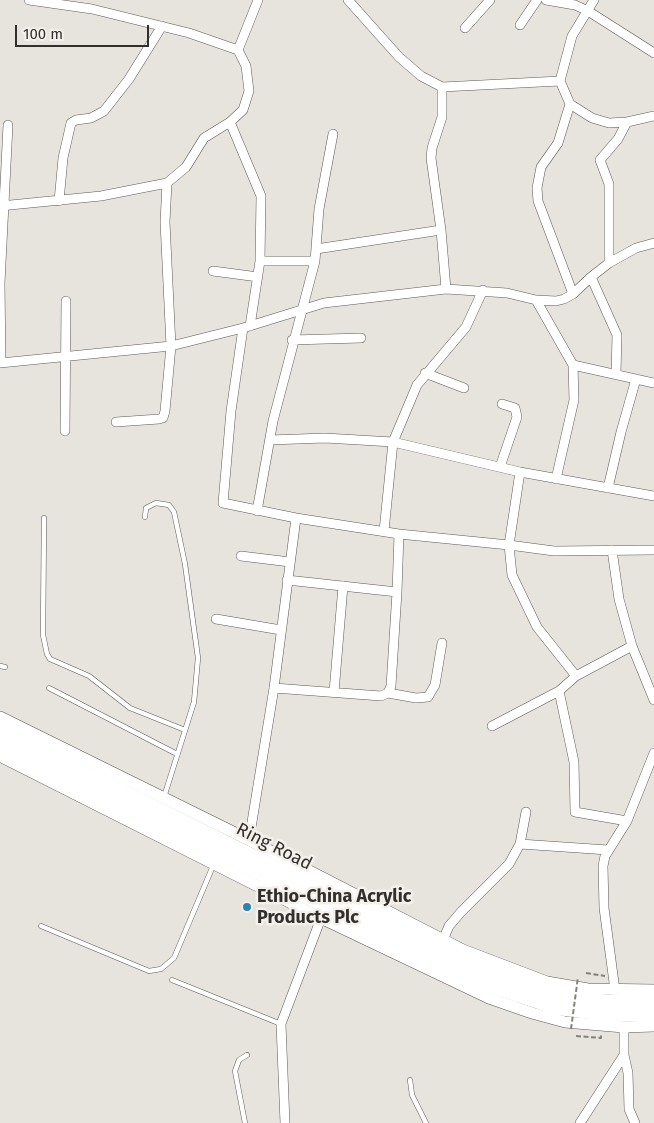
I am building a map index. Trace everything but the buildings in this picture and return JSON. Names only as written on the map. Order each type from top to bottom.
[{"type":"highway","name":"Ring Road","points":[[0,730],[472,965],[543,992],[571,998],[610,1002],[654,1001]]},
{"type":"highway","name":"Ring Road","points":[[0,744],[473,980],[557,1008],[613,1015],[654,1014]]},
{"type":"street","points":[[3,206],[59,201],[167,183],[186,167],[204,138],[230,122],[243,110],[249,91],[246,66],[238,50],[189,33],[92,9],[58,2],[29,0]]},
{"type":"street","points":[[238,50],[258,0]]},
{"type":"street","points":[[348,0],[399,57],[421,76],[442,86],[560,81]]},
{"type":"street","points":[[466,28],[490,0]]},
{"type":"street","points":[[520,25],[537,0]]},
{"type":"street","points":[[546,0],[573,3],[654,53]]},
{"type":"street","points":[[594,0],[572,36],[560,81],[570,104],[600,122],[627,122],[654,116]]},
{"type":"street","points":[[59,201],[63,158],[72,123],[76,120],[91,118],[104,111],[129,79],[162,26]]},
{"type":"street","points":[[442,86],[442,117],[432,148],[431,158],[441,230],[446,289]]},
{"type":"street","points":[[570,104],[558,143],[541,167],[537,188],[538,202],[573,294]]},
{"type":"street","points":[[230,122],[261,196],[260,260],[231,411],[222,502],[229,506],[399,534],[554,551],[654,550]]},
{"type":"street","points":[[609,263],[609,184],[600,160],[618,139],[627,122]]},
{"type":"street","points":[[8,125],[0,283],[0,363],[171,346],[247,327],[324,303],[446,289],[483,290],[520,295],[536,300],[556,301],[573,294],[609,263],[636,248],[654,243]]},
{"type":"street","points":[[257,511],[270,440],[292,340],[302,310],[314,261],[319,209],[333,134]]},
{"type":"street","points":[[116,422],[163,418],[165,411],[171,346],[165,222],[167,183]]},
{"type":"street","points":[[316,249],[441,230]]},
{"type":"street","points":[[260,260],[314,261]]},
{"type":"street","points":[[213,271],[258,277]]},
{"type":"street","points":[[591,277],[617,335],[616,374]]},
{"type":"street","points":[[384,531],[393,442],[416,385],[466,327],[483,290]]},
{"type":"street","points":[[536,300],[574,365],[574,400],[556,479]]},
{"type":"street","points":[[66,301],[66,431]]},
{"type":"street","points":[[292,340],[360,338]]},
{"type":"street","points":[[574,365],[654,383]]},
{"type":"street","points":[[425,373],[464,388]]},
{"type":"street","points":[[608,488],[636,379]]},
{"type":"street","points":[[500,467],[517,411],[515,408],[502,404]]},
{"type":"street","points":[[270,440],[325,438],[393,442],[520,472],[654,496]]},
{"type":"street","points":[[520,472],[508,545],[512,576],[537,627],[576,676]]},
{"type":"street","points":[[249,840],[274,688],[296,518]]},
{"type":"street","points":[[388,693],[391,686],[399,534]]},
{"type":"street","points":[[612,550],[619,599],[632,646],[654,700]]},
{"type":"street","points":[[241,556],[290,562]]},
{"type":"street","points":[[287,580],[397,592]]},
{"type":"street","points":[[334,692],[342,586]]},
{"type":"street","points":[[216,619],[281,630]]},
{"type":"street","points":[[274,688],[381,696],[388,693],[416,698],[428,697],[435,685],[442,643]]},
{"type":"street","points":[[492,726],[559,691],[576,676],[632,646]]},
{"type":"street","points":[[559,691],[574,762],[575,812],[627,821]]},
{"type":"street","points":[[0,717],[249,840],[463,950],[547,982],[588,989],[612,986],[654,990]]},
{"type":"street","points":[[612,986],[604,908],[603,866],[608,850],[627,821],[654,753]]},
{"type":"street","points":[[0,756],[321,918],[489,998],[565,1022],[624,1027],[654,1026]]},
{"type":"street","points":[[443,940],[449,926],[509,864],[520,844],[526,812]]},
{"type":"street","points":[[520,844],[608,850]]},
{"type":"street","points":[[285,1123],[281,1024],[321,918]]},
{"type":"street","points":[[624,1027],[624,1055],[628,1073],[629,1109],[636,1123]]},
{"type":"street","points":[[580,1123],[624,1055]]},
{"type":"lane","points":[[145,517],[146,508],[151,504],[164,502],[170,505],[174,512],[185,564],[198,658],[197,683],[164,798]]},
{"type":"lane","points":[[44,518],[43,635],[50,660],[89,676],[130,708],[185,730]]},
{"type":"lane","points":[[49,688],[177,754]]},
{"type":"lane","points":[[41,926],[149,971],[161,969],[174,958],[214,864]]},
{"type":"lane","points":[[172,980],[281,1024]]},
{"type":"lane","points":[[245,1123],[235,1071],[239,1060],[247,1055]]},
{"type":"lane","points":[[410,1080],[412,1095],[426,1123]]},
{"type":"path","points":[[586,973],[608,977],[612,986]]},
{"type":"path","points":[[571,1029],[578,978],[585,978]]},
{"type":"place","name":"Ethio-China Acrylic Products Plc","points":[[247,907]]}]
